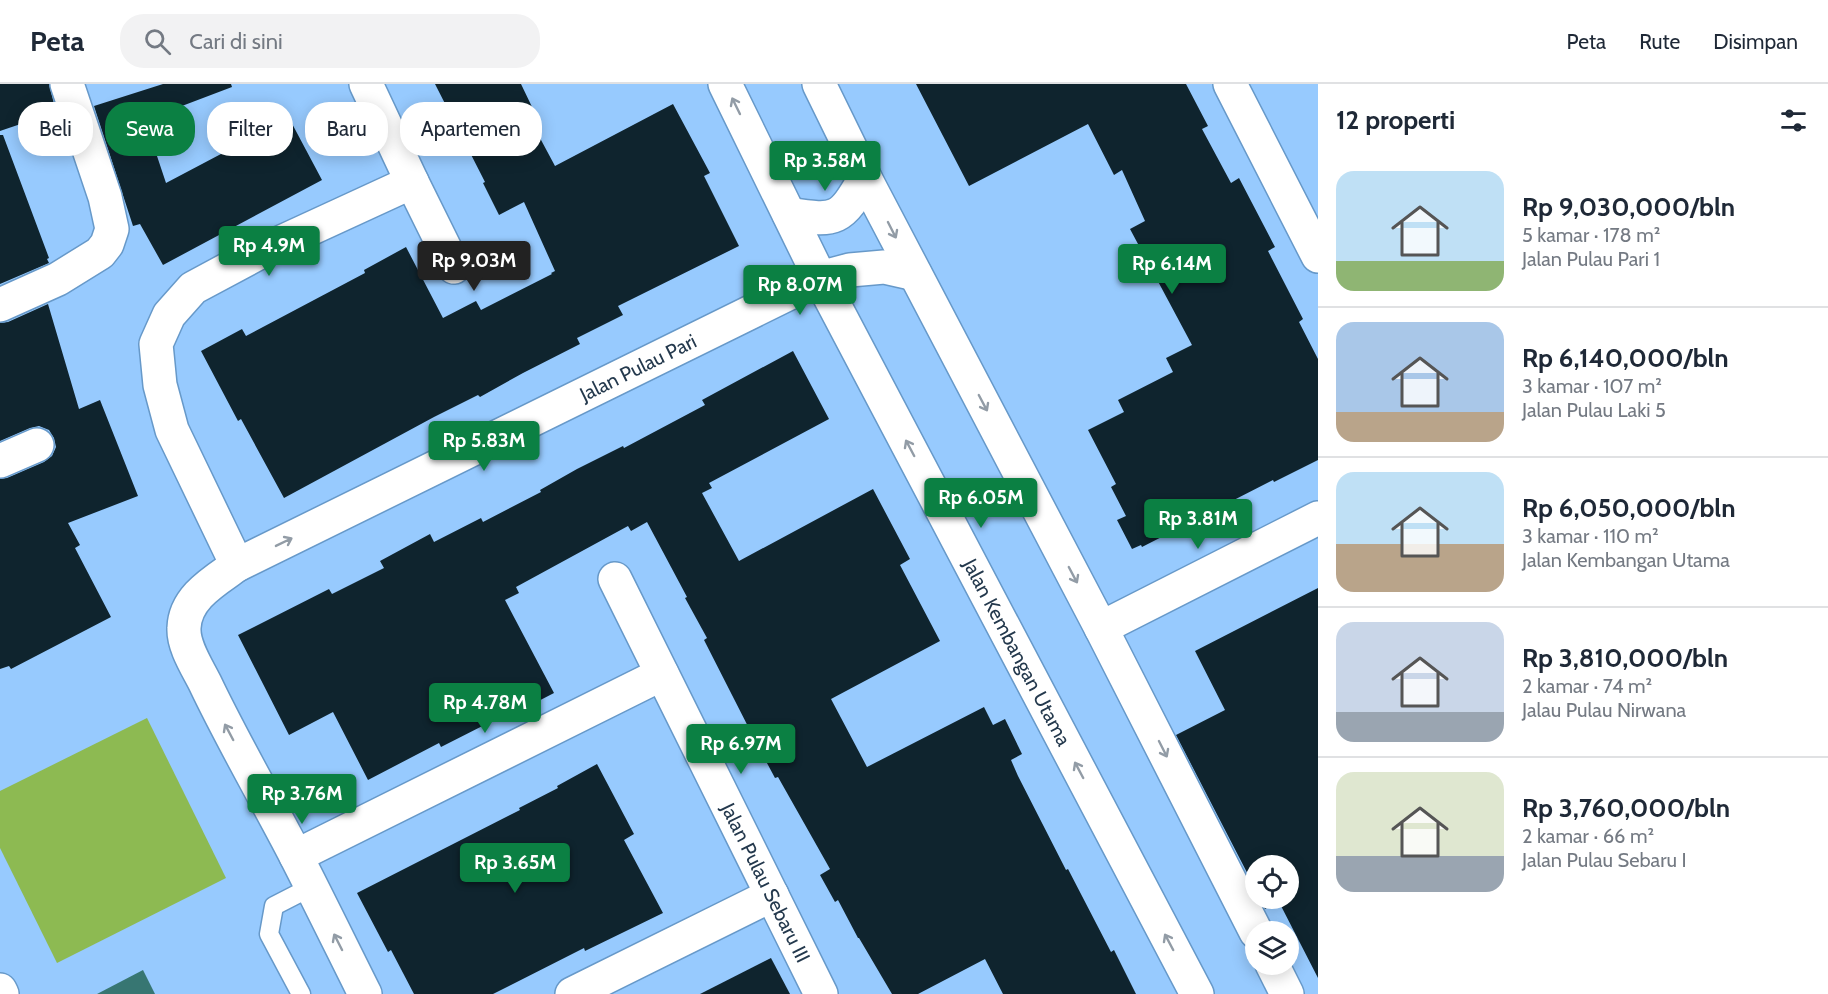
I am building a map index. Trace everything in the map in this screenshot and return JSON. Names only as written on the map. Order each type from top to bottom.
[{"type":"street","points":[[0,305],[58,279],[100,253],[107,244],[112,229],[105,197],[67,84]]},
{"type":"street","points":[[366,84],[454,267]]},
{"type":"street","name":"Jalan Kembangan Utama","points":[[725,84],[820,278],[1197,994]]},
{"type":"street","points":[[819,84],[1250,921]]},
{"type":"street","points":[[1230,84],[1318,256]]},
{"type":"street","points":[[789,214],[820,220],[836,215],[849,206],[866,178]]},
{"type":"street","points":[[233,556],[172,430],[160,386],[156,344],[169,315],[194,288],[262,251],[412,182]]},
{"type":"street","name":"Jalan Pulau Pari","points":[[296,856],[221,717],[190,651],[184,630],[186,611],[233,556],[820,278],[850,270],[884,267],[915,274]]},
{"type":"street","points":[[0,461],[37,445]]},
{"type":"street","points":[[1101,628],[1318,518]]},
{"type":"street","name":"Jalan Pulau Sebaru III","points":[[615,579],[821,994]]},
{"type":"street","points":[[365,994],[296,856],[662,674]]},
{"type":"street","points":[[572,994],[772,895]]},
{"type":"street","points":[[1278,975],[1287,994]]},
{"type":"street","points":[[0,990],[2,994]]},
{"type":"lane","points":[[301,994],[269,934],[274,906],[311,887]]},
{"type":"green space","points":[[147,718],[226,878],[57,963],[0,848],[0,791]]},
{"type":"shaded area","points":[[143,970],[155,994],[97,994]]},
{"type":"building","points":[[0,84],[49,84],[54,102],[18,102],[18,125],[0,131]]},
{"type":"building","points":[[163,84],[231,84],[232,87],[192,102],[107,102]]},
{"type":"building","points":[[435,84],[521,84],[530,102],[444,102]]},
{"type":"building","points":[[916,84],[1186,84],[1208,126],[1202,129],[1231,183],[1239,178],[1275,247],[1268,251],[1303,319],[1299,322],[1318,359],[1318,460],[1274,482],[1273,480],[1142,547],[1141,545],[1132,549],[1117,520],[1126,516],[1111,487],[1116,484],[1088,430],[1124,412],[1118,400],[1173,372],[1166,358],[1192,345],[1130,229],[1145,221],[1122,170],[1114,175],[1088,124],[969,186]]},
{"type":"building","points":[[105,102],[105,140],[94,106]]},
{"type":"building","points":[[673,104],[710,173],[704,176],[739,246],[618,306],[623,315],[577,338],[580,344],[480,397],[478,395],[434,417],[284,498],[241,419],[238,421],[201,351],[242,329],[246,336],[365,273],[364,270],[406,247],[443,318],[476,301],[481,310],[552,274],[555,271],[524,202],[499,215],[483,183],[485,182],[472,156],[542,156],[542,142],[555,166]]},
{"type":"building","points":[[293,126],[305,148],[305,156],[309,156],[322,180],[163,265],[140,224],[133,226],[110,156],[157,156],[166,183],[217,156],[293,156]]},
{"type":"building","points":[[0,135],[3,135],[49,263],[0,284]]},
{"type":"building","points":[[48,304],[79,409],[100,400],[138,496],[68,523],[80,545],[75,548],[111,617],[11,669],[9,666],[0,669],[0,479],[44,462],[52,456],[56,447],[49,430],[39,426],[0,441],[0,323],[8,322]]},
{"type":"building","points":[[793,351],[829,419],[709,483],[712,488],[702,493],[739,561],[873,489],[910,559],[900,565],[940,641],[831,699],[867,767],[984,707],[993,725],[1005,719],[1022,754],[1011,760],[1018,776],[1066,870],[1068,869],[1111,952],[1114,950],[1136,994],[1003,994],[985,959],[918,994],[892,994],[838,900],[835,902],[820,875],[830,869],[778,777],[775,778],[760,750],[704,640],[707,638],[685,598],[687,597],[647,522],[631,531],[628,526],[516,587],[519,593],[505,600],[554,693],[521,710],[520,707],[441,747],[439,743],[368,780],[333,712],[289,735],[238,635],[329,589],[332,594],[384,568],[380,561],[430,534],[434,542],[481,518],[483,522],[541,492],[540,490],[577,469],[623,446],[624,448],[705,405],[702,400]]},
{"type":"building","points":[[1318,588],[1318,978],[1299,941],[1299,921],[1289,921],[1283,909],[1299,909],[1299,855],[1245,855],[1245,869],[1176,735],[1225,710],[1195,651]]},
{"type":"building","points":[[597,764],[634,834],[624,840],[663,913],[585,951],[584,948],[493,994],[414,994],[391,950],[388,952],[357,893],[520,810],[519,808]]},
{"type":"building","points":[[771,958],[790,994],[700,994]]}]
